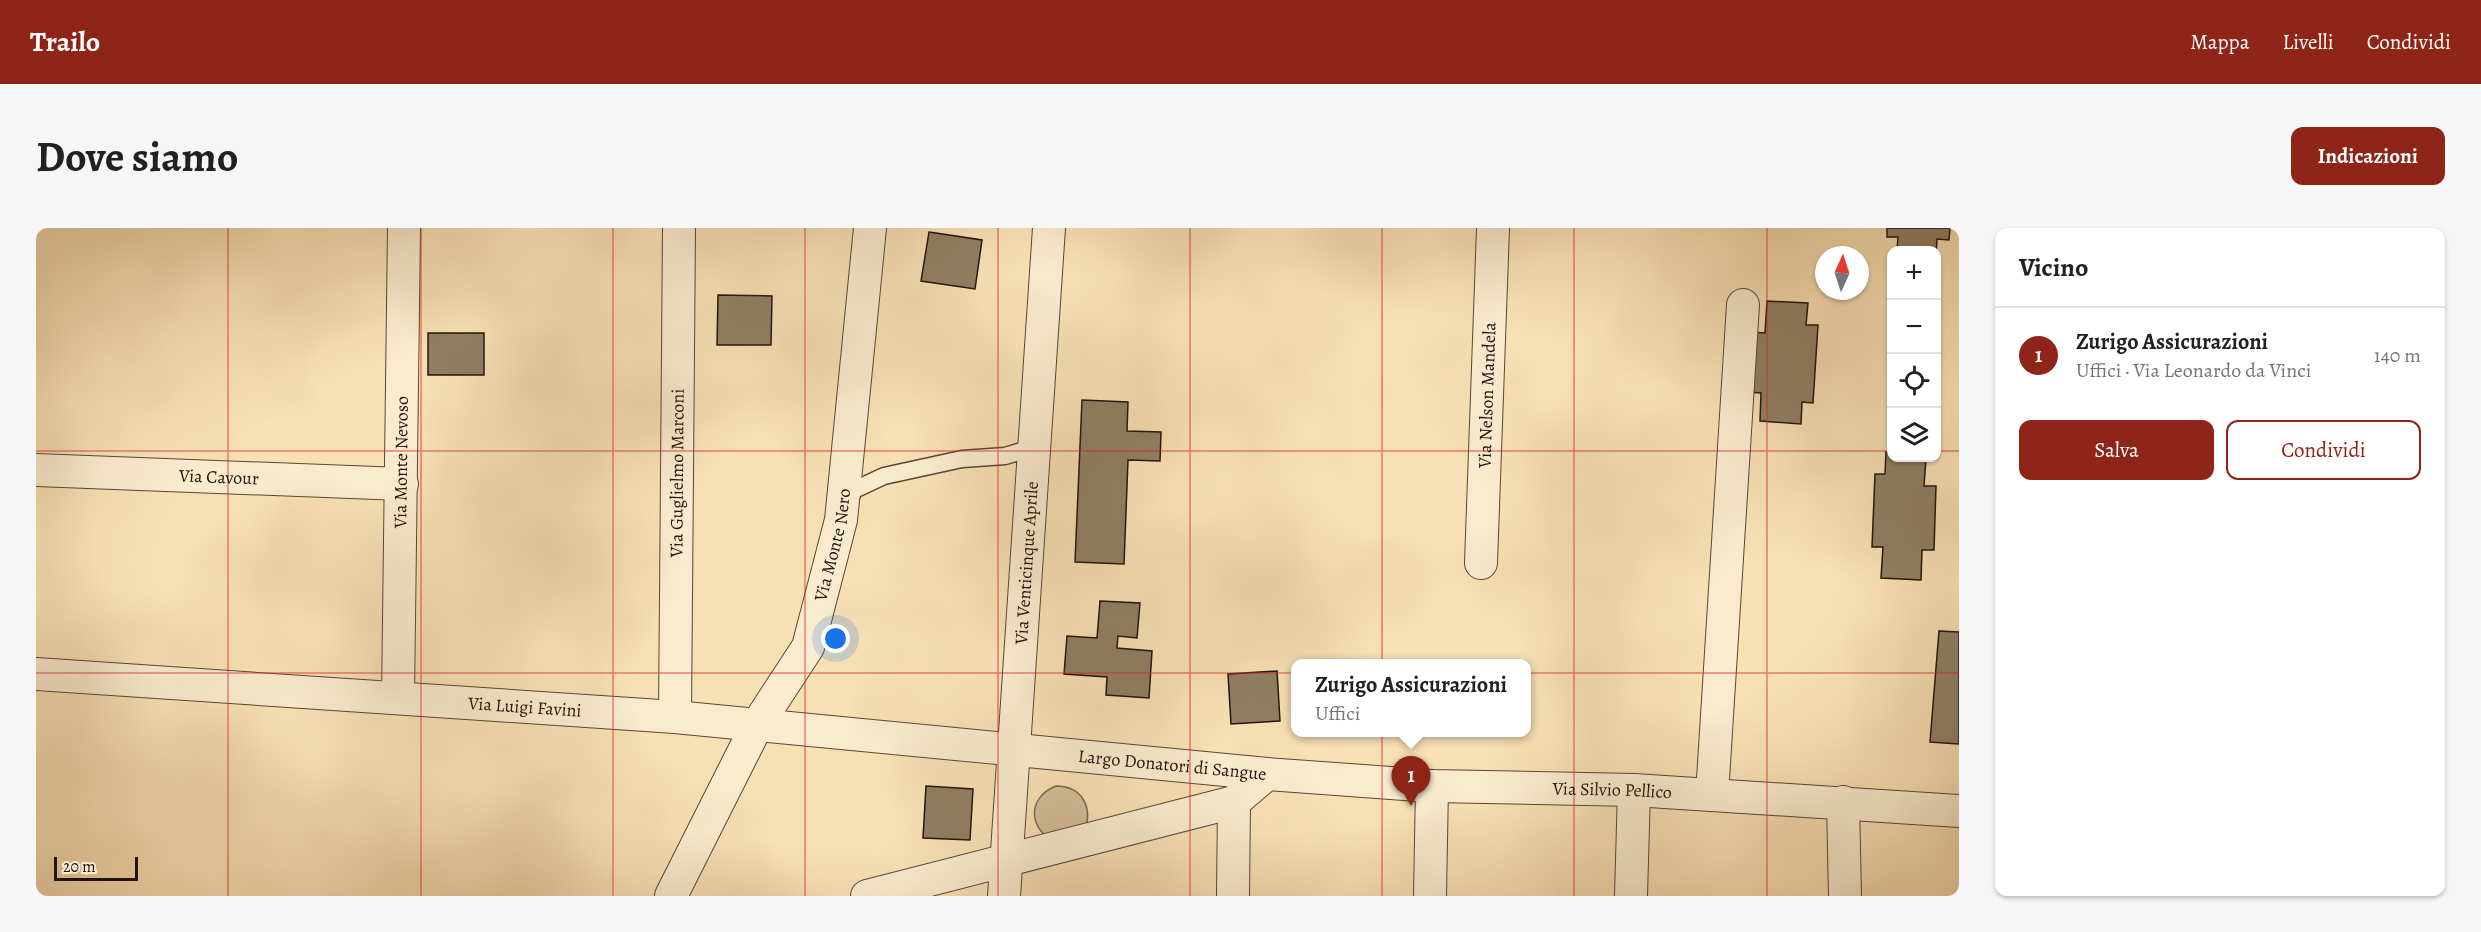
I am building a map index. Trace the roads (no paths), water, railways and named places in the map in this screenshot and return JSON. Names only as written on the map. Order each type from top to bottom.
[{"type":"street","name":"Via Monte Nevoso","points":[[398,698],[404,228]]},
{"type":"street","name":"Via Guglielmo Marconi","points":[[675,717],[679,228]]},
{"type":"street","name":"Via Monte Nero","points":[[671,896],[757,724],[808,647],[841,520],[870,228]]},
{"type":"street","name":"Via Venticinque Aprile","points":[[1004,896],[1048,228]]},
{"type":"street","name":"Via Nelson Mandela","points":[[1481,563],[1493,228]]},
{"type":"street","points":[[1712,795],[1743,305]]},
{"type":"street","name":"Via Cavour","points":[[36,470],[402,484]]},
{"type":"street","name":"Via Luigi Favini","points":[[36,674],[675,717],[1015,751]]},
{"type":"street","name":"Largo Donatori di Sangue","points":[[1015,751],[1267,774]]},
{"type":"street","name":"Via Silvio Pellico","points":[[1267,774],[1432,786],[1634,790],[1959,811]]},
{"type":"street","name":"Largo Donatori di Sangue","points":[[1006,859],[1234,802],[1267,774]]},
{"type":"street","points":[[1430,896],[1432,786]]},
{"type":"street","points":[[1631,896],[1634,790]]},
{"type":"street","points":[[1233,896],[1234,802]]},
{"type":"street","points":[[1843,802],[1845,896]]},
{"type":"street","points":[[878,894],[1006,859]]},
{"type":"lane","points":[[841,520],[854,490],[884,476],[962,459],[1005,456],[1035,447]]},
{"type":"place","name":"Zurigo Assicurazioni","points":[[1411,806]]}]
